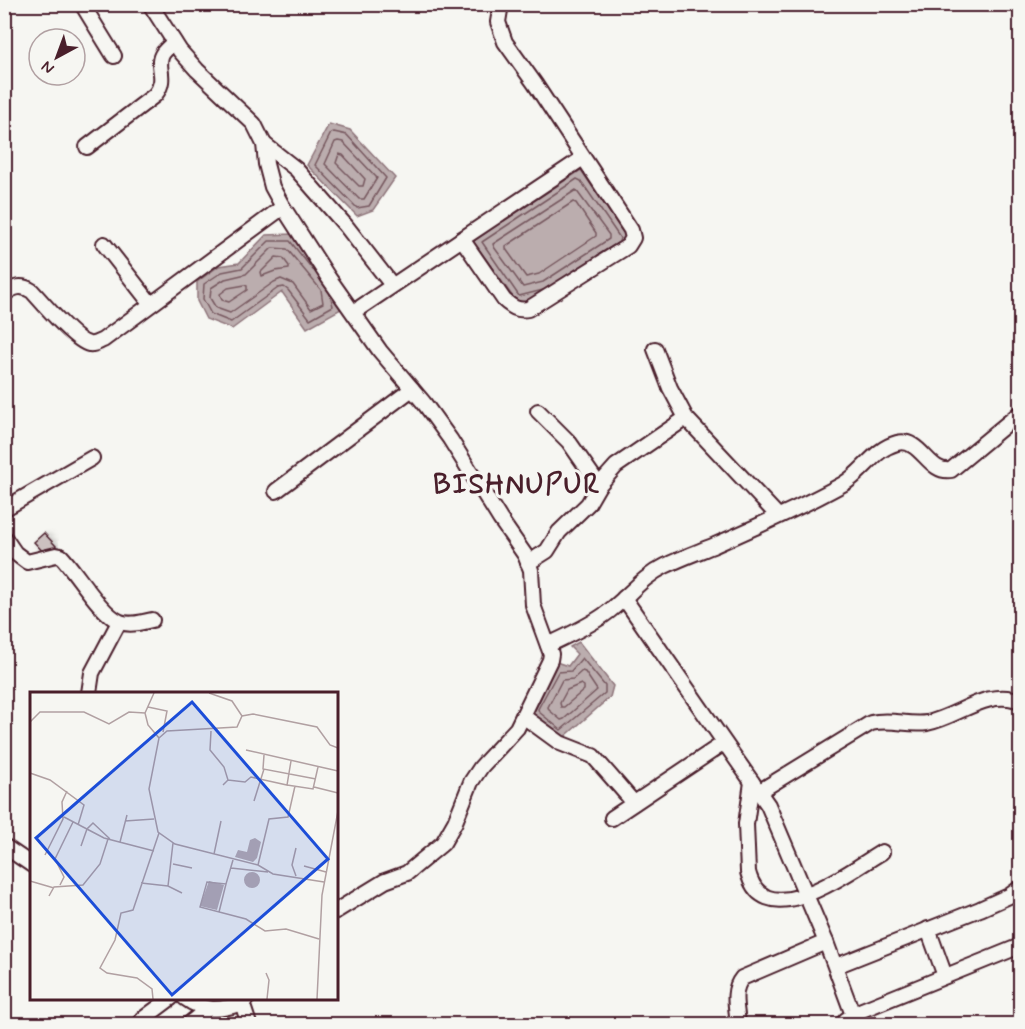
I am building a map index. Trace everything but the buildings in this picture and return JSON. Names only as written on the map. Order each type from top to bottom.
[{"type":"street","points":[[82,4],[114,56]]},
{"type":"street","points":[[150,4],[174,42],[197,70],[254,124],[264,144],[272,188],[283,207],[380,351],[450,439],[528,563],[531,570],[533,605],[548,645],[550,660],[524,716],[511,736],[481,767],[471,782],[456,822],[443,843],[407,873],[385,881],[338,910]]},
{"type":"street","points":[[462,239],[504,300],[520,310],[528,309],[627,246],[633,238],[631,230],[535,84],[504,42],[498,22],[501,4]]},
{"type":"street","points":[[87,147],[161,88],[160,60],[174,42]]},
{"type":"street","points":[[264,144],[296,169],[346,226],[392,285]]},
{"type":"street","points":[[361,307],[583,158]]},
{"type":"street","points":[[4,294],[17,287],[25,286],[76,337],[92,345],[283,207]]},
{"type":"street","points":[[104,244],[151,304]]},
{"type":"street","points":[[655,349],[670,388],[686,418],[778,516]]},
{"type":"street","points":[[276,491],[412,389]]},
{"type":"street","points":[[538,411],[569,442],[599,485]]},
{"type":"street","points":[[548,645],[605,615],[646,577],[664,566],[778,516],[845,483],[882,450],[896,443],[906,442],[914,446],[937,468],[944,471],[951,470],[1020,413]]},
{"type":"street","points":[[528,563],[547,551],[559,532],[588,504],[599,485],[616,466],[686,418]]},
{"type":"street","points":[[4,509],[92,458]]},
{"type":"street","points":[[4,537],[15,553],[27,562],[56,555],[61,556],[106,611],[119,622],[129,624],[152,620]]},
{"type":"street","points":[[624,598],[768,806],[836,966],[848,1020],[862,1010],[1020,946]]},
{"type":"street","points":[[89,692],[93,673],[119,622]]},
{"type":"street","points":[[882,852],[806,896],[784,900],[763,896],[749,879],[746,824],[756,787],[871,723],[884,720],[925,723],[987,699],[1000,697],[1020,701]]},
{"type":"street","points":[[524,716],[560,743],[593,756],[634,803]]},
{"type":"street","points":[[612,818],[724,743]]},
{"type":"street","points":[[4,846],[29,857]]},
{"type":"street","points":[[836,966],[999,900],[1020,888]]},
{"type":"street","points":[[928,929],[945,976]]},
{"type":"street","points":[[738,1024],[735,994],[736,985],[742,978],[826,942]]},
{"type":"street","points":[[140,1024],[143,1019],[170,999]]},
{"type":"street","points":[[186,999],[207,1009],[228,1008],[245,1000],[249,1024]]},
{"type":"street","points":[[189,1024],[207,1009]]},
{"type":"water","points":[[329,124],[350,130],[395,178],[373,210],[357,216],[307,165]]},
{"type":"water","points":[[581,170],[630,242],[549,294],[518,304],[473,241]]},
{"type":"water","points":[[293,234],[333,284],[341,309],[307,328],[282,292],[232,329],[206,319],[197,301],[197,282],[219,266],[239,263],[266,235]]},
{"type":"water","points":[[579,642],[613,686],[610,697],[562,739],[530,712],[556,662],[568,666],[577,654],[570,647]]},
{"type":"district","name":"BISHNUPUR","points":[[517,483]]}]
